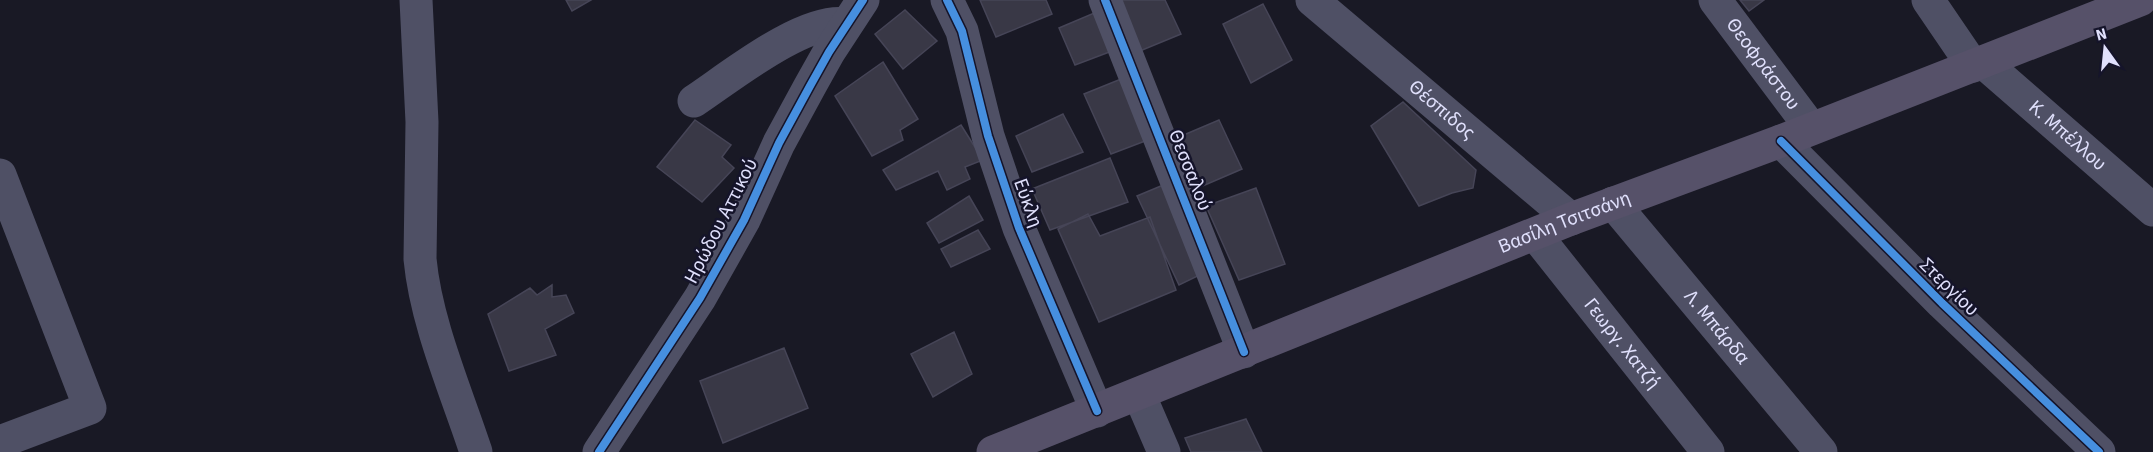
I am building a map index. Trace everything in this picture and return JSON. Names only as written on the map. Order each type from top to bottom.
[{"type":"main road","name":"Βασίλη Τσιτσάνη","points":[[993,452],[1571,219],[1781,141],[2140,0]]},
{"type":"street","points":[[416,0],[423,122],[420,259],[422,281],[428,307],[476,452]]},
{"type":"street","name":"Εύκλη","points":[[947,0],[962,31],[988,136],[1013,210],[1098,411]]},
{"type":"street","name":"Θεσσαλού","points":[[1105,0],[1244,352]]},
{"type":"street","name":"Θεοφράστου","points":[[1715,0],[1811,128]]},
{"type":"street","name":"Κ. Μπέλλου","points":[[1928,0],[1978,64],[2153,210]]},
{"type":"street","name":"Θέσπιδος","points":[[1319,2],[1571,219]]},
{"type":"street","points":[[694,101],[795,36],[818,27],[841,23],[855,12]]},
{"type":"street","name":"Ηρώδου Αττικού","points":[[599,452],[700,298],[744,220],[784,134],[855,12]]},
{"type":"street","name":"Στεργίου","points":[[1781,141],[1942,303],[2099,452]]},
{"type":"street","points":[[0,175],[90,408],[0,442]]},
{"type":"street","name":"Λ. Μπάρδα","points":[[1613,203],[1821,452]]},
{"type":"street","name":"Γεωργ. Χατζή","points":[[1534,234],[1708,452]]},
{"type":"street","points":[[1139,394],[1164,452]]},
{"type":"building","points":[[566,0],[591,0],[572,11]]},
{"type":"building","points":[[980,0],[1046,0],[1052,14],[996,37]]},
{"type":"building","points":[[1114,0],[1165,0],[1181,34],[1135,53]]},
{"type":"building","points":[[1740,0],[1764,0],[1749,11]]},
{"type":"building","points":[[1263,4],[1292,60],[1251,83],[1223,24]]},
{"type":"building","points":[[905,10],[937,41],[903,69],[875,34]]},
{"type":"building","points":[[1099,11],[1112,51],[1075,65],[1059,28]]},
{"type":"building","points":[[883,62],[918,119],[900,130],[903,140],[872,156],[835,96]]},
{"type":"building","points":[[1126,77],[1153,138],[1111,154],[1084,94]]},
{"type":"building","points":[[1403,102],[1476,170],[1473,188],[1452,193],[1419,206],[1371,126]]},
{"type":"building","points":[[1063,114],[1083,152],[1032,172],[1016,136]]},
{"type":"building","points":[[695,120],[731,145],[722,157],[734,168],[702,202],[657,167]]},
{"type":"building","points":[[1219,120],[1242,169],[1198,188],[1179,137]]},
{"type":"building","points":[[961,125],[983,160],[965,167],[970,179],[947,190],[938,171],[896,190],[883,170]]},
{"type":"building","points":[[1110,158],[1128,202],[1050,230],[1032,189]]},
{"type":"building","points":[[1168,183],[1208,271],[1179,285],[1137,196]]},
{"type":"building","points":[[1256,188],[1285,264],[1239,280],[1206,206]]},
{"type":"building","points":[[969,196],[983,220],[939,243],[927,223]]},
{"type":"building","points":[[1088,214],[1100,236],[1150,217],[1176,290],[1099,322],[1058,229]]},
{"type":"building","points":[[978,230],[990,249],[951,267],[941,249]]},
{"type":"building","points":[[552,285],[552,297],[566,295],[574,313],[545,329],[556,355],[509,371],[488,314],[530,288],[537,295]]},
{"type":"building","points":[[954,332],[972,374],[933,397],[911,354]]},
{"type":"building","points":[[784,348],[808,408],[723,443],[700,381]]},
{"type":"building","points":[[1246,419],[1262,452],[1191,452],[1185,438]]},
{"type":"cycle path","points":[[599,452],[700,298],[744,220],[779,143],[810,86],[863,0]]},
{"type":"cycle path","points":[[947,0],[962,31],[988,136],[1019,228],[1097,411]]},
{"type":"cycle path","points":[[1105,0],[1244,352]]},
{"type":"cycle path","points":[[1781,141],[1942,303],[2099,452]]}]
